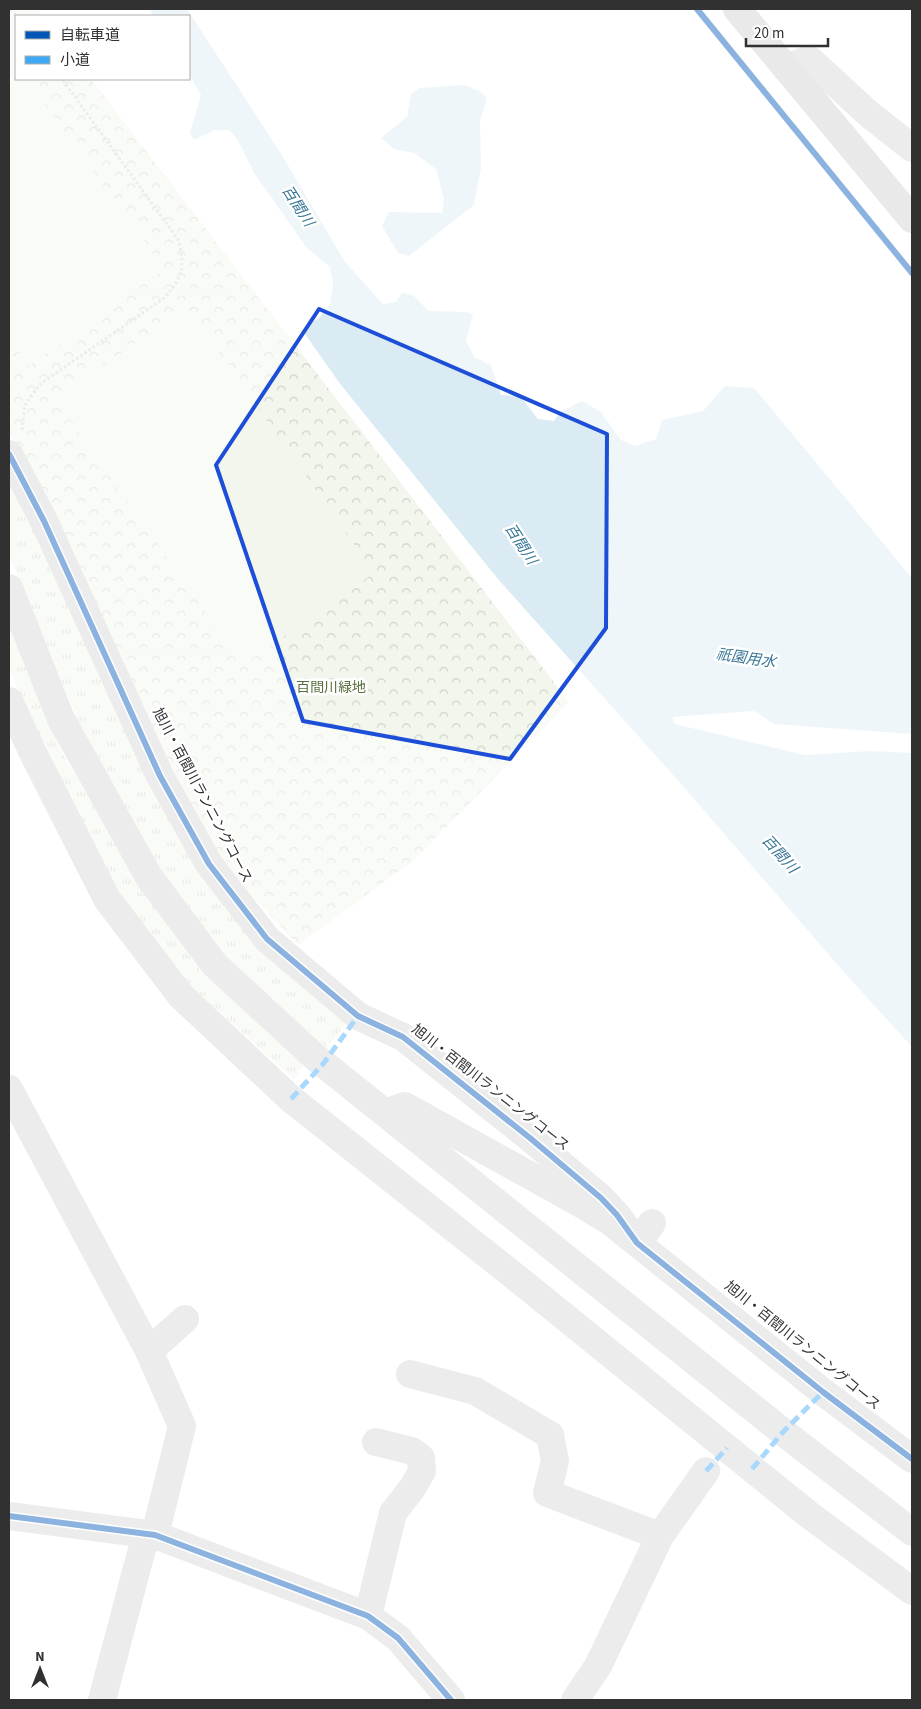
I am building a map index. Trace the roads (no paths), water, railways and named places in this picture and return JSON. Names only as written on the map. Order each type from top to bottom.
[{"type":"street","points":[[737,9],[912,218]]},
{"type":"street","points":[[786,68],[808,60],[870,116],[912,148]]},
{"type":"street","points":[[15,445],[44,521],[160,776],[209,864],[267,939],[358,1016],[403,1037],[530,1138],[601,1198],[617,1215],[645,1234],[823,1392],[912,1459]]},
{"type":"street","points":[[9,588],[61,719],[149,877],[214,964],[315,1057],[775,1426],[912,1532]]},
{"type":"street","points":[[9,701],[34,755],[108,900],[181,996],[291,1099],[523,1283],[808,1514],[912,1591]]},
{"type":"street","points":[[9,1089],[149,1351],[182,1426],[102,1700]]},
{"type":"street","points":[[385,1113],[405,1106],[611,1222],[645,1234]]},
{"type":"street","points":[[149,1351],[184,1318]]},
{"type":"street","points":[[410,1374],[475,1391],[550,1435],[555,1460],[547,1493],[660,1536]]},
{"type":"street","points":[[368,1616],[393,1513],[414,1487],[422,1472],[421,1458],[412,1451],[376,1442]]},
{"type":"street","points":[[575,1700],[598,1666],[660,1536],[706,1471]]},
{"type":"street","points":[[9,1516],[150,1534],[368,1616],[398,1638],[451,1700]]},
{"type":"water","points":[[149,9],[187,9],[280,152],[345,262],[383,304],[396,302],[402,293],[413,295],[429,311],[467,312],[473,315],[466,340],[474,357],[491,365],[501,395],[520,396],[538,419],[554,421],[560,412],[582,401],[601,412],[621,440],[635,446],[656,439],[662,420],[703,411],[725,386],[754,388],[912,578],[912,734],[774,724],[754,711],[672,717],[675,724],[805,755],[871,751],[912,753],[912,1047],[498,579],[341,385],[302,330],[320,317],[330,304],[333,284],[330,267],[306,247],[254,173],[238,140],[229,130],[215,130],[194,140],[190,133],[201,95],[190,77],[190,15],[152,15]]},
{"type":"water","points":[[465,85],[481,92],[487,98],[480,120],[481,168],[474,205],[409,256],[398,253],[382,226],[389,212],[442,213],[444,199],[436,169],[414,153],[394,149],[381,138],[407,117],[411,94],[420,88]]},
{"type":"water label","name":"百間川","points":[[298,206]]},
{"type":"water label","name":"百間川","points":[[521,544]]},
{"type":"water label","name":"祇園用水","points":[[746,658]]},
{"type":"water label","name":"百間川","points":[[780,854]]},
{"type":"park label","name":"百間川緑地","points":[[331,687]]}]
